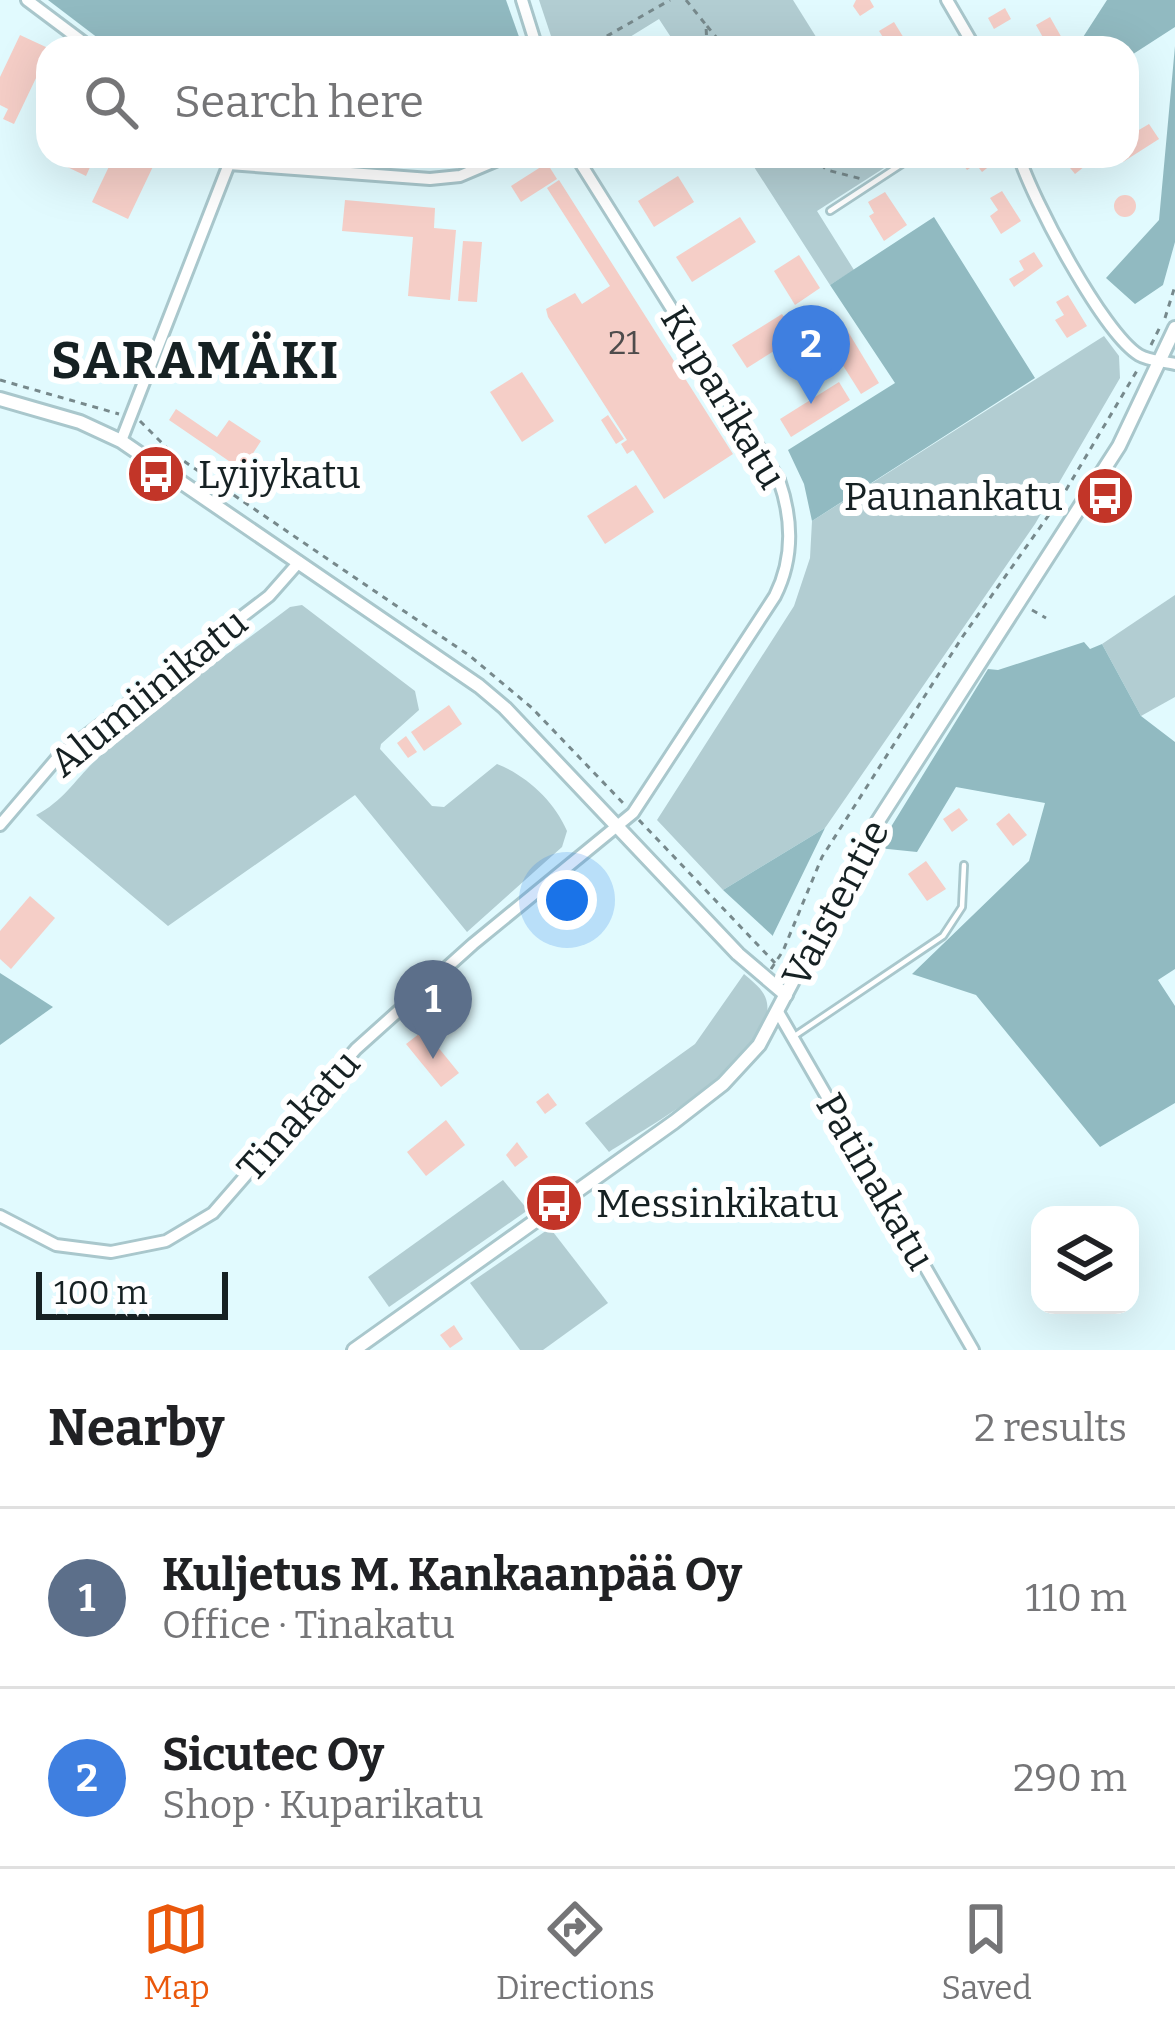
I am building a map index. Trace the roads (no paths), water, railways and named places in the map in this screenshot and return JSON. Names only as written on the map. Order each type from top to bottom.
[{"type":"street","points":[[27,0],[75,36]]},
{"type":"street","points":[[522,0],[534,36]]},
{"type":"street","points":[[947,0],[968,36]]},
{"type":"street","points":[[121,441],[223,168]]},
{"type":"street","points":[[312,168],[430,179],[460,176],[479,168]]},
{"type":"street","name":"Kuparikatu","points":[[584,168],[779,480],[789,514],[784,578],[632,813],[618,826]]},
{"type":"street","points":[[1023,168],[1029,189],[1067,257],[1120,336],[1144,358],[1168,362]]},
{"type":"street","name":"Vaistentie","points":[[354,1350],[723,1084],[749,1058],[873,829],[1119,446],[1168,362],[1175,328]]},
{"type":"street","points":[[0,399],[80,422],[121,441],[479,686],[786,995]]},
{"type":"street","name":"Alumiinikatu","points":[[0,825],[58,757],[268,596],[299,562]]},
{"type":"street","name":"Tinakatu","points":[[0,1216],[38,1238],[92,1252],[148,1246],[198,1224],[213,1213],[356,1048],[473,944],[618,826]]},
{"type":"street","name":"Patinakatu","points":[[778,1012],[974,1350]]},
{"type":"lane","points":[[830,211],[895,168]]},
{"type":"lane","points":[[793,1037],[943,936],[962,907],[964,865]]},
{"type":"place","name":"Sicutec Oy","points":[[811,404]]},
{"type":"place","name":"Lyijykatu","points":[[156,474]]},
{"type":"place","name":"Paunankatu","points":[[1105,496]]},
{"type":"place","name":"Kuljetus M. Kankaanpää Oy","points":[[433,1059]]},
{"type":"place","name":"Messinkikatu","points":[[554,1203]]},
{"type":"district","name":"SARAMÄKI","points":[[196,360]]}]
